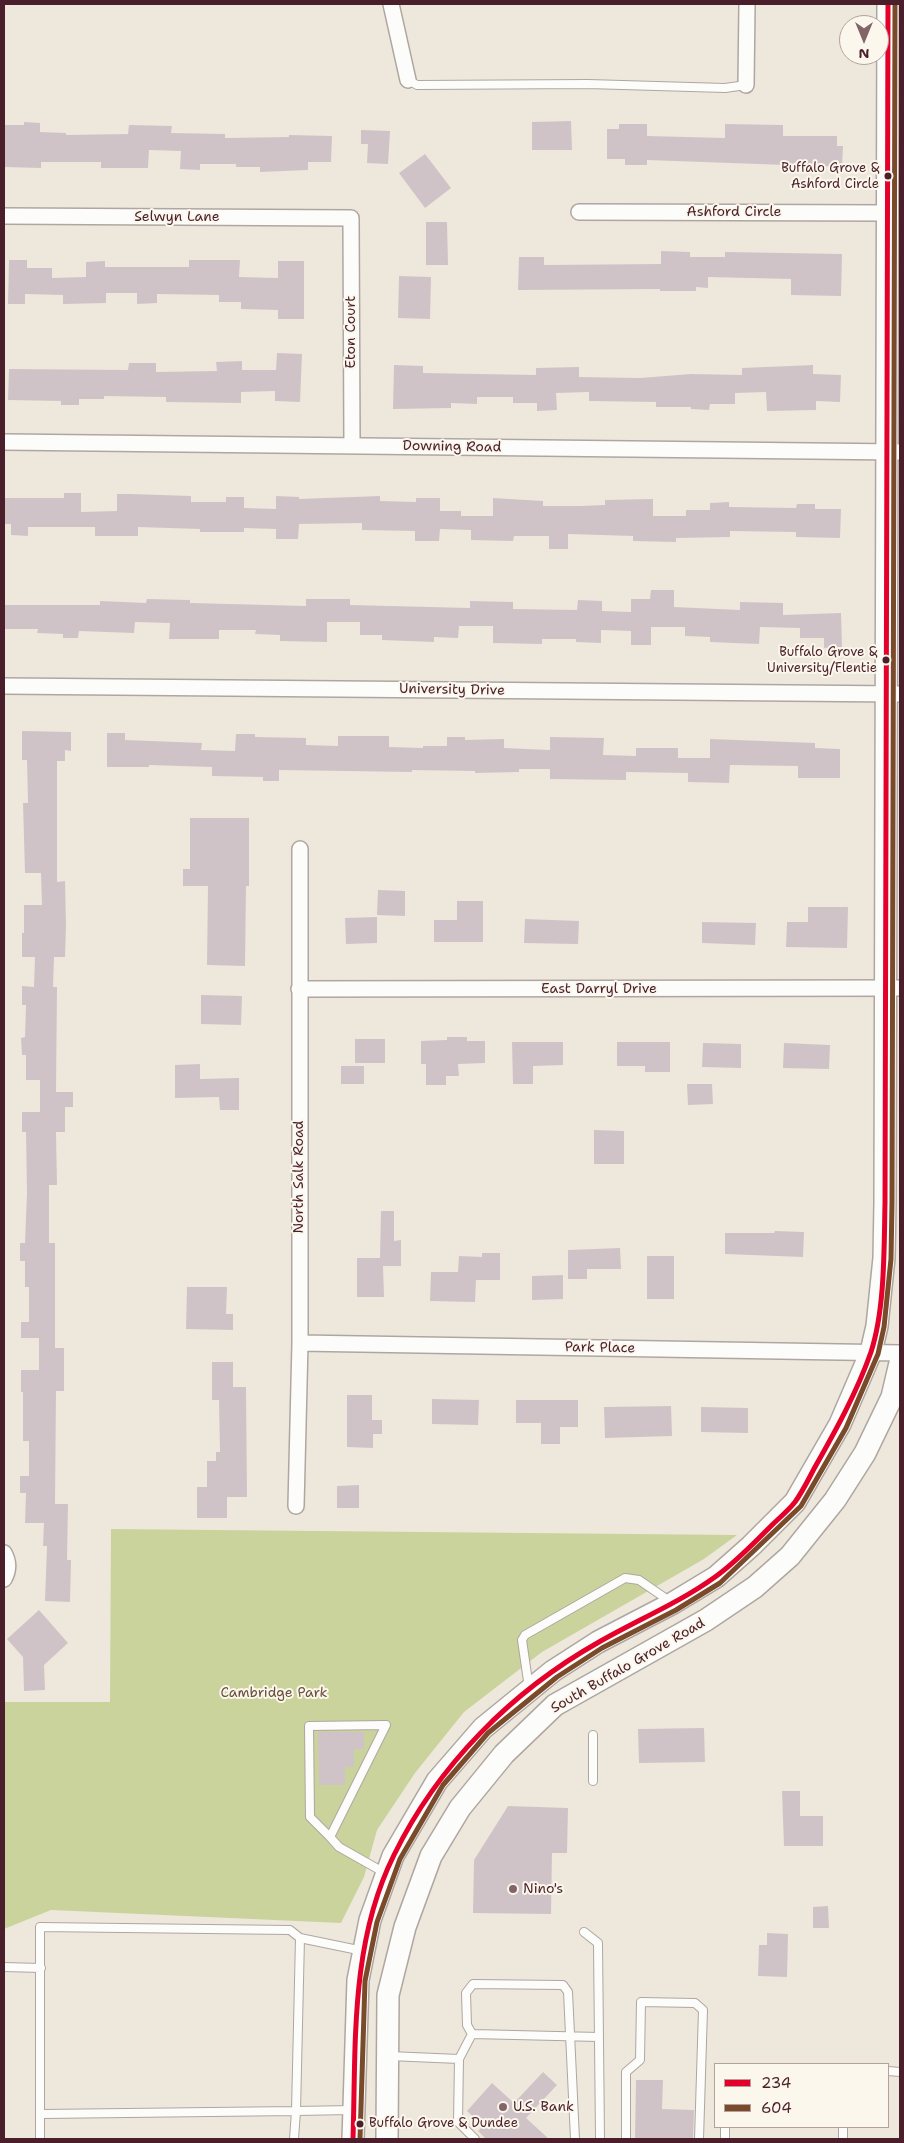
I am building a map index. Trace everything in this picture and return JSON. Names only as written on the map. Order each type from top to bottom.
[{"type":"main road","points":[[353,2139],[358,1980],[370,1920],[393,1856],[437,1781],[482,1728],[554,1671],[598,1642],[673,1603],[716,1577],[751,1546],[794,1502],[840,1424],[871,1352],[877,1326],[884,1258],[894,988],[894,452],[889,213],[888,4]]},
{"type":"main road","name":"South Buffalo Grove Road","points":[[387,2139],[386,2056],[388,1995],[405,1927],[431,1856],[460,1808],[504,1754],[555,1705],[706,1620],[755,1587],[790,1556],[835,1500],[865,1453],[892,1396],[900,1362]]},
{"type":"street","points":[[391,4],[408,80]]},
{"type":"street","points":[[746,85],[747,4]]},
{"type":"street","name":"Ashford Circle","points":[[579,212],[889,213]]},
{"type":"street","name":"Selwyn Lane","points":[[4,216],[350,218]]},
{"type":"street","name":"Eton Court","points":[[350,218],[352,446]]},
{"type":"street","name":"Downing Road","points":[[4,442],[894,452]]},
{"type":"street","name":"University Drive","points":[[4,686],[894,694]]},
{"type":"street","name":"North Salk Road","points":[[296,1506],[300,1343],[300,849]]},
{"type":"street","name":"East Darryl Drive","points":[[299,989],[894,988]]},
{"type":"street","name":"Park Place","points":[[300,1343],[900,1353]]},
{"type":"street","points":[[4,1553],[8,1562],[8,1570],[4,1579]]},
{"type":"lane","points":[[408,80],[417,85],[588,84],[725,88],[746,85]]},
{"type":"lane","points":[[529,1691],[522,1640],[525,1635],[625,1578],[639,1580],[673,1603]]},
{"type":"lane","points":[[330,1837],[386,1725],[309,1726],[310,1817],[339,1847],[386,1874]]},
{"type":"lane","points":[[593,1735],[593,1781]]},
{"type":"lane","points":[[40,2139],[42,2114],[40,1927],[290,1930],[300,1938],[364,1951]]},
{"type":"lane","points":[[584,1932],[598,1943],[600,2139]]},
{"type":"lane","points":[[294,2139],[300,1938]]},
{"type":"lane","points":[[4,1967],[41,1968]]},
{"type":"lane","points":[[472,2034],[467,2025],[466,1993],[473,1984],[563,1985],[568,1992],[575,2139]]},
{"type":"lane","points":[[626,2139],[626,2072],[640,2060],[641,2002],[695,2003],[703,2010],[699,2139]]},
{"type":"lane","points":[[472,2034],[569,2038],[599,2037]]},
{"type":"lane","points":[[472,2034],[460,2059],[458,2122],[475,2139]]},
{"type":"lane","points":[[386,2056],[460,2059]]},
{"type":"lane","points":[[42,2114],[354,2110]]},
{"type":"green space","name":"Cambridge Park","points":[[111,1529],[737,1535],[704,1559],[542,1652],[464,1712],[415,1773],[377,1830],[364,1877],[341,1923],[51,1910],[4,1929],[4,1702],[110,1702]]},
{"type":"building","points":[[571,121],[572,150],[532,150],[532,122]]},
{"type":"building","points":[[24,122],[40,123],[40,132],[66,133],[66,135],[128,134],[129,125],[172,126],[171,133],[225,134],[225,138],[289,137],[289,135],[332,136],[331,162],[308,162],[308,170],[260,172],[260,167],[236,167],[236,164],[200,164],[200,170],[180,169],[181,151],[149,150],[148,168],[101,168],[101,162],[41,162],[41,168],[4,167],[4,125],[24,125]]},
{"type":"building","points":[[619,124],[647,124],[647,136],[725,138],[725,124],[783,125],[783,136],[837,136],[837,146],[843,146],[842,167],[647,160],[647,165],[625,165],[625,159],[607,159],[607,129],[619,129]]},
{"type":"building","points":[[361,130],[390,131],[388,164],[367,163],[368,144],[361,144]]},
{"type":"building","points":[[425,154],[451,188],[425,208],[399,173]]},
{"type":"building","points":[[426,222],[447,222],[448,265],[426,265]]},
{"type":"building","points":[[661,251],[690,252],[690,257],[725,257],[725,252],[842,254],[841,296],[791,295],[791,279],[708,277],[708,288],[696,287],[696,291],[660,291],[660,289],[518,290],[519,257],[544,257],[544,265],[661,264]]},
{"type":"building","points":[[9,260],[27,260],[27,268],[52,268],[52,278],[86,277],[86,262],[105,261],[105,267],[189,267],[189,260],[240,260],[239,277],[278,278],[278,261],[304,261],[304,319],[278,319],[278,310],[241,309],[241,302],[219,302],[219,295],[157,294],[157,303],[137,304],[137,293],[106,293],[106,303],[63,304],[63,295],[25,294],[25,304],[8,304]]},
{"type":"building","points":[[399,276],[431,277],[430,319],[398,318]]},
{"type":"building","points":[[277,353],[302,354],[300,402],[275,401],[275,391],[241,392],[241,403],[166,402],[166,397],[104,396],[104,399],[79,399],[79,405],[61,405],[61,401],[8,400],[9,369],[128,370],[129,363],[156,363],[156,372],[217,371],[216,362],[242,361],[242,370],[276,370]]},
{"type":"building","points":[[394,365],[423,366],[423,373],[536,375],[536,368],[579,367],[579,377],[640,378],[691,374],[742,375],[742,368],[813,365],[813,374],[841,375],[840,402],[816,401],[816,410],[767,411],[766,392],[735,393],[735,404],[710,404],[709,410],[691,409],[691,407],[656,407],[656,402],[589,401],[589,392],[556,393],[557,410],[537,411],[537,403],[513,403],[513,397],[477,397],[477,404],[451,403],[451,408],[393,409]]},
{"type":"building","points":[[64,493],[81,493],[81,512],[117,511],[117,494],[191,496],[191,502],[226,502],[226,497],[244,497],[244,508],[276,509],[276,496],[299,497],[299,499],[380,496],[380,501],[416,502],[416,498],[440,498],[440,511],[461,511],[461,516],[493,516],[493,498],[543,501],[543,506],[605,505],[605,500],[653,499],[653,516],[686,516],[686,510],[710,510],[710,503],[729,502],[729,507],[796,508],[797,504],[815,504],[815,509],[841,509],[840,538],[796,537],[796,532],[730,531],[730,537],[676,538],[676,542],[633,541],[633,536],[568,534],[568,549],[549,549],[549,536],[514,536],[513,541],[471,540],[471,530],[440,529],[439,541],[415,541],[415,531],[362,530],[362,523],[299,524],[298,539],[276,539],[276,529],[244,528],[244,532],[200,532],[200,529],[138,527],[138,536],[95,536],[95,527],[28,527],[28,536],[11,535],[11,524],[4,524],[4,498],[64,498]]},
{"type":"building","points":[[651,590],[674,590],[674,607],[740,610],[740,602],[783,603],[783,615],[841,613],[842,647],[824,648],[824,638],[800,638],[800,628],[760,627],[759,644],[710,642],[710,637],[685,636],[685,627],[651,627],[651,645],[631,645],[631,631],[601,630],[601,643],[576,642],[576,639],[542,639],[542,644],[493,643],[493,626],[459,626],[458,638],[434,637],[434,642],[382,640],[382,635],[360,635],[360,622],[327,622],[327,642],[280,641],[280,635],[255,634],[256,630],[219,630],[219,639],[169,639],[170,623],[135,622],[134,633],[79,631],[78,638],[63,638],[63,634],[37,633],[38,629],[4,629],[4,605],[100,605],[100,601],[146,603],[147,599],[190,600],[190,603],[306,606],[306,599],[350,599],[350,605],[470,608],[470,601],[513,602],[513,609],[577,610],[578,600],[602,601],[602,611],[631,612],[631,599],[650,599]]},
{"type":"building","points":[[22,731],[71,732],[71,751],[65,750],[65,761],[57,761],[57,882],[65,881],[66,925],[65,957],[54,957],[53,987],[57,987],[56,1092],[73,1092],[73,1107],[65,1107],[65,1132],[56,1132],[57,1185],[49,1185],[49,1243],[55,1243],[55,1348],[64,1348],[64,1391],[56,1391],[55,1504],[68,1504],[67,1560],[71,1560],[70,1602],[45,1601],[47,1546],[43,1546],[44,1523],[25,1523],[26,1493],[20,1493],[20,1476],[29,1476],[29,1441],[23,1441],[21,1370],[39,1370],[39,1338],[21,1338],[21,1322],[29,1322],[29,1287],[25,1287],[25,1261],[20,1261],[20,1243],[25,1243],[27,1193],[26,1132],[22,1132],[22,1112],[40,1112],[40,1080],[26,1080],[26,1055],[22,1055],[21,1038],[25,1037],[26,1005],[22,1005],[22,986],[34,987],[35,957],[22,957],[22,933],[24,933],[24,905],[42,905],[41,873],[25,873],[23,803],[28,803],[27,760],[22,760]]},
{"type":"building","points":[[107,733],[125,733],[125,740],[202,743],[201,750],[235,751],[236,734],[255,734],[255,737],[306,738],[306,745],[338,746],[338,736],[389,736],[389,747],[423,748],[423,746],[447,746],[447,737],[465,737],[465,740],[504,739],[504,748],[550,750],[550,737],[604,738],[603,755],[636,756],[636,748],[678,748],[678,758],[710,758],[710,739],[815,743],[815,748],[840,749],[840,778],[798,778],[798,766],[730,765],[729,783],[688,782],[688,773],[626,772],[626,780],[550,779],[550,769],[519,769],[519,772],[475,773],[475,771],[412,770],[412,772],[279,770],[279,781],[263,781],[263,777],[212,776],[212,767],[149,765],[149,767],[107,767]]},
{"type":"building","points":[[190,818],[249,818],[249,886],[246,886],[245,966],[207,965],[208,886],[183,886],[183,869],[190,869]]},
{"type":"building","points":[[378,890],[405,891],[405,916],[377,915]]},
{"type":"building","points":[[457,901],[483,901],[483,942],[434,942],[434,920],[457,920]]},
{"type":"building","points":[[808,907],[848,907],[847,948],[786,947],[787,922],[808,922]]},
{"type":"building","points":[[377,917],[377,943],[346,944],[345,918]]},
{"type":"building","points":[[525,919],[579,921],[578,944],[524,943]]},
{"type":"building","points":[[702,922],[756,923],[755,945],[702,943]]},
{"type":"building","points":[[201,995],[242,996],[241,1025],[201,1024]]},
{"type":"building","points":[[447,1037],[467,1037],[467,1041],[485,1041],[485,1063],[458,1064],[459,1076],[446,1076],[446,1085],[426,1085],[426,1064],[421,1064],[421,1041],[447,1040]]},
{"type":"building","points":[[355,1039],[385,1039],[385,1063],[355,1063]]},
{"type":"building","points":[[512,1042],[563,1042],[563,1065],[533,1066],[533,1084],[513,1084]]},
{"type":"building","points":[[617,1042],[670,1042],[670,1072],[645,1072],[645,1066],[617,1066]]},
{"type":"building","points":[[703,1043],[741,1044],[741,1068],[702,1067]]},
{"type":"building","points":[[784,1043],[830,1045],[829,1069],[783,1068]]},
{"type":"building","points":[[200,1064],[200,1079],[239,1078],[239,1110],[220,1110],[219,1097],[175,1098],[175,1065]]},
{"type":"building","points":[[341,1066],[364,1066],[364,1084],[341,1084]]},
{"type":"building","points":[[687,1084],[712,1084],[713,1104],[688,1105]]},
{"type":"building","points":[[594,1130],[624,1131],[624,1164],[594,1164]]},
{"type":"building","points":[[381,1211],[394,1211],[394,1241],[401,1240],[401,1266],[383,1266],[384,1297],[357,1297],[357,1258],[380,1258]]},
{"type":"building","points":[[775,1231],[804,1232],[803,1257],[725,1254],[725,1233],[774,1233]]},
{"type":"building","points":[[620,1248],[621,1269],[587,1269],[587,1279],[568,1279],[568,1250]]},
{"type":"building","points":[[482,1253],[500,1253],[500,1280],[476,1280],[475,1302],[430,1301],[431,1272],[458,1272],[459,1256],[482,1257]]},
{"type":"building","points":[[647,1256],[674,1256],[674,1299],[647,1299]]},
{"type":"building","points":[[563,1275],[563,1299],[532,1300],[532,1276]]},
{"type":"building","points":[[187,1287],[227,1287],[226,1314],[233,1314],[233,1330],[186,1329]]},
{"type":"building","points":[[212,1362],[233,1362],[233,1387],[246,1387],[247,1497],[227,1497],[227,1518],[197,1518],[197,1487],[207,1487],[207,1461],[216,1461],[216,1452],[220,1452],[219,1400],[212,1400]]},
{"type":"building","points":[[347,1395],[372,1395],[372,1420],[382,1420],[382,1434],[373,1434],[373,1448],[347,1447]]},
{"type":"building","points":[[432,1399],[479,1400],[478,1425],[432,1424]]},
{"type":"building","points":[[516,1400],[578,1400],[578,1427],[560,1427],[560,1444],[541,1444],[541,1423],[516,1423]]},
{"type":"building","points":[[671,1406],[672,1436],[605,1438],[604,1407]]},
{"type":"building","points":[[701,1407],[748,1408],[748,1433],[701,1432]]},
{"type":"building","points":[[359,1485],[359,1508],[337,1508],[337,1486]]},
{"type":"building","points":[[39,1610],[68,1643],[44,1665],[45,1690],[24,1691],[23,1657],[7,1639]]},
{"type":"building","points":[[704,1728],[705,1762],[639,1763],[638,1729]]},
{"type":"building","points":[[318,1732],[364,1732],[364,1749],[354,1749],[354,1767],[345,1767],[345,1785],[319,1785]]},
{"type":"building","points":[[782,1791],[800,1791],[800,1816],[823,1816],[823,1846],[784,1846]]},
{"type":"building","points":[[508,1806],[568,1808],[567,1853],[552,1853],[551,1914],[473,1913],[474,1860]]},
{"type":"building","points":[[828,1906],[829,1928],[813,1928],[813,1907]]},
{"type":"building","points":[[767,1933],[788,1934],[787,1977],[758,1976],[759,1945],[767,1945]]},
{"type":"building","name":"U.S. Bank","points":[[543,2072],[557,2085],[526,2118],[549,2139],[486,2139],[478,2131],[483,2126],[467,2111],[492,2083],[514,2103]]},
{"type":"building","points":[[636,2080],[663,2080],[662,2109],[694,2110],[693,2139],[635,2139]]},
{"type":"transit line","name":"234","points":[[353,2139],[358,1994],[362,1958],[369,1923],[394,1855],[432,1791],[480,1733],[536,1683],[599,1642],[687,1595],[715,1577],[737,1559],[795,1502],[846,1411],[871,1352],[876,1335],[883,1279],[885,1203],[888,4]]},
{"type":"transit line","name":"604","points":[[360,2139],[365,1981],[377,1922],[400,1859],[443,1785],[488,1733],[557,1677],[602,1648],[676,1610],[720,1583],[801,1506],[846,1428],[878,1354],[884,1327],[891,1259],[892,1203],[895,4]]},
{"type":"place","name":"Buffalo Grove & Ashford Circle","points":[[888,176]]},
{"type":"place","name":"Buffalo Grove & University/Flentie","points":[[886,660]]},
{"type":"place","name":"Nino's","points":[[513,1889]]},
{"type":"place","name":"U.S. Bank","points":[[503,2107]]},
{"type":"place","name":"Buffalo Grove & Dundee","points":[[360,2124]]}]
